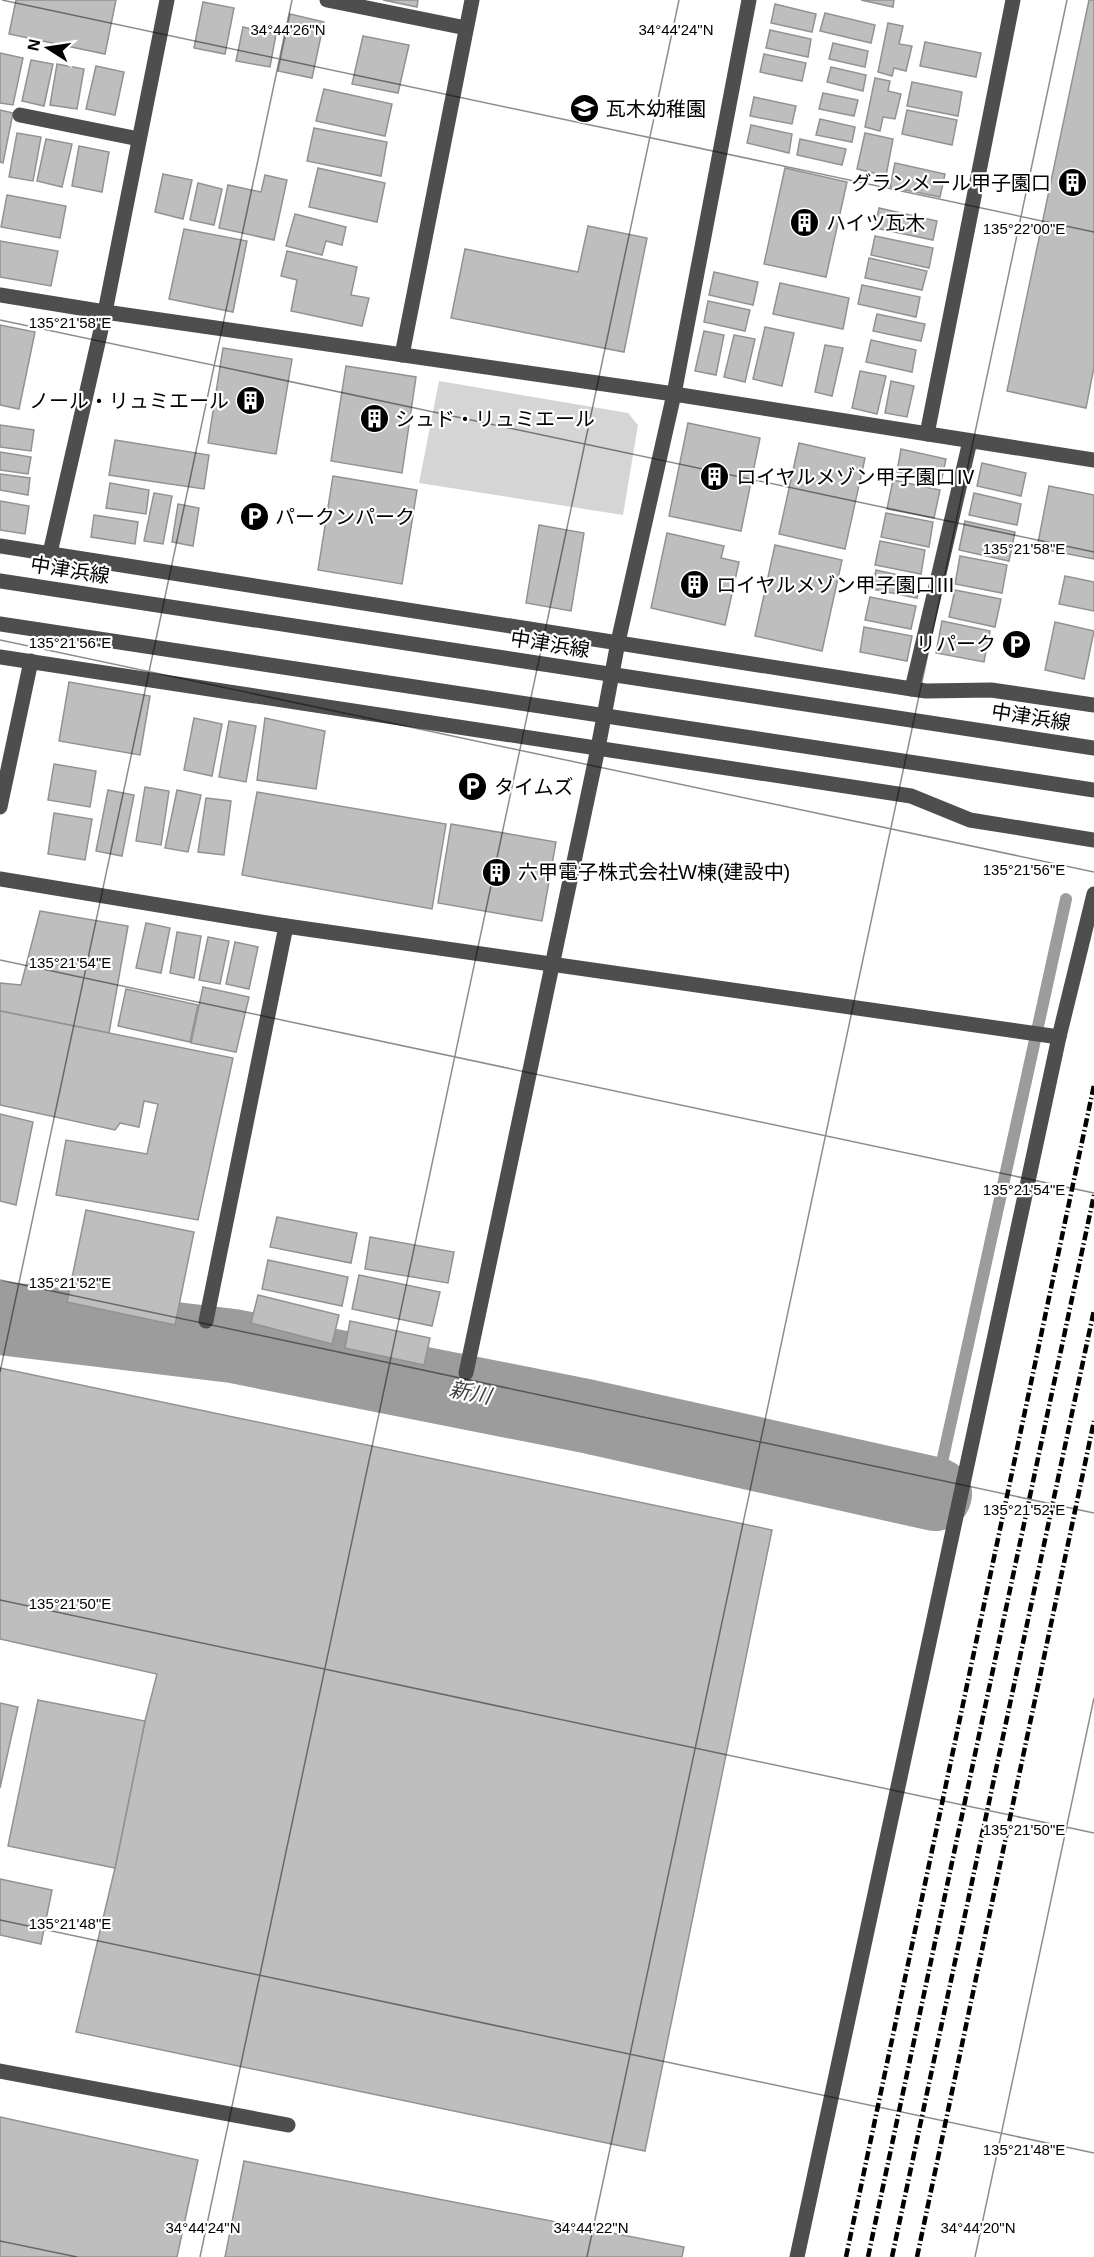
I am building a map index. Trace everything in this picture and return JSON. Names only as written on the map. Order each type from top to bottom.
[{"type":"street","points":[[50,553],[105,312],[167,0]]},
{"type":"street","points":[[327,0],[466,28]]},
{"type":"street","points":[[402,355],[471,0]]},
{"type":"street","points":[[466,1373],[553,966],[618,642],[674,394],[749,0]]},
{"type":"street","points":[[927,434],[1013,0]]},
{"type":"street","points":[[20,115],[140,139]]},
{"type":"street","points":[[0,295],[674,394],[1094,460]]},
{"type":"street","points":[[912,689],[970,441]]},
{"type":"street","points":[[0,546],[912,689],[926,691],[991,690],[1094,705]]},
{"type":"street","name":"中津浜線","points":[[0,581],[1094,748]]},
{"type":"street","points":[[0,624],[1094,790]]},
{"type":"street","points":[[0,657],[911,796],[970,820],[1094,840]]},
{"type":"street","points":[[0,807],[31,661]]},
{"type":"street","points":[[0,879],[286,926],[553,966],[1059,1037]]},
{"type":"street","points":[[797,2257],[1059,1037],[1094,894]]},
{"type":"street","points":[[206,1321],[286,926]]},
{"type":"street","points":[[0,2072],[288,2125]]},
{"type":"shaded area","points":[[439,381],[628,413],[638,425],[623,515],[419,483]]},
{"type":"building","points":[[16,0],[116,0],[105,54],[9,34]]},
{"type":"building","points":[[383,0],[418,0],[417,7]]},
{"type":"building","points":[[861,0],[894,0],[893,7]]},
{"type":"building","name":"グランメール甲子園口","points":[[1089,0],[1094,0],[1094,367],[1086,408],[1007,391]]},
{"type":"building","points":[[203,2],[234,8],[225,54],[194,48]]},
{"type":"building","points":[[775,4],[816,14],[812,32],[771,23]]},
{"type":"building","points":[[825,13],[875,25],[871,43],[820,31]]},
{"type":"building","points":[[290,14],[324,22],[312,78],[278,71]]},
{"type":"building","points":[[888,23],[903,26],[899,44],[912,46],[906,71],[894,68],[892,76],[878,72]]},
{"type":"building","points":[[243,27],[276,34],[270,67],[236,61]]},
{"type":"building","points":[[770,30],[811,39],[808,57],[766,48]]},
{"type":"building","points":[[363,36],[409,45],[398,93],[352,84]]},
{"type":"building","points":[[925,42],[981,53],[976,77],[920,66]]},
{"type":"building","points":[[833,43],[868,51],[865,67],[829,59]]},
{"type":"building","points":[[0,53],[23,58],[13,105],[0,103]]},
{"type":"building","points":[[764,54],[806,63],[802,81],[760,72]]},
{"type":"building","points":[[31,60],[53,64],[44,106],[22,101]]},
{"type":"building","points":[[57,64],[84,69],[77,109],[50,105]]},
{"type":"building","points":[[96,66],[124,72],[115,115],[86,109]]},
{"type":"building","points":[[831,67],[866,75],[863,91],[827,82]]},
{"type":"building","points":[[875,78],[890,81],[888,91],[901,94],[895,119],[883,117],[880,131],[865,127]]},
{"type":"building","points":[[912,82],[962,92],[958,116],[907,106]]},
{"type":"building","points":[[324,89],[392,104],[385,136],[316,121]]},
{"type":"building","points":[[823,93],[858,100],[854,116],[819,109]]},
{"type":"building","points":[[754,97],[796,106],[792,124],[750,116]]},
{"type":"building","points":[[0,110],[13,113],[3,163],[0,162]]},
{"type":"building","points":[[907,110],[957,120],[952,145],[902,134]]},
{"type":"building","points":[[820,119],[855,127],[852,142],[816,135]]},
{"type":"building","points":[[751,125],[792,134],[789,153],[747,143]]},
{"type":"building","points":[[314,128],[387,142],[381,176],[307,161]]},
{"type":"building","points":[[17,133],[41,137],[33,181],[9,177]]},
{"type":"building","points":[[865,133],[893,139],[886,176],[857,169]]},
{"type":"building","points":[[46,139],[72,144],[62,187],[37,181]]},
{"type":"building","points":[[800,139],[846,149],[842,165],[797,155]]},
{"type":"building","points":[[79,146],[109,152],[102,192],[72,186]]},
{"type":"building","points":[[895,163],[945,174],[940,197],[890,187]]},
{"type":"building","points":[[318,168],[385,183],[377,222],[309,207]]},
{"type":"building","name":"ハイツ瓦木","points":[[785,168],[847,182],[826,277],[764,264]]},
{"type":"building","points":[[163,174],[192,180],[183,219],[155,212]]},
{"type":"building","points":[[265,175],[287,180],[274,240],[219,228],[228,185],[261,192]]},
{"type":"building","points":[[198,183],[222,189],[214,225],[190,220]]},
{"type":"building","points":[[7,195],[66,206],[60,238],[1,227]]},
{"type":"building","points":[[879,208],[937,221],[933,240],[875,228]]},
{"type":"building","points":[[295,214],[346,227],[342,245],[326,241],[322,255],[286,246]]},
{"type":"building","points":[[588,226],[647,238],[624,352],[451,318],[465,249],[578,272]]},
{"type":"building","points":[[184,229],[247,241],[233,312],[169,299]]},
{"type":"building","points":[[875,236],[933,248],[929,268],[871,255]]},
{"type":"building","points":[[0,241],[58,251],[51,286],[0,277]]},
{"type":"building","points":[[287,251],[357,267],[351,295],[369,298],[362,326],[291,311],[297,280],[281,276]]},
{"type":"building","points":[[869,258],[927,271],[922,290],[865,278]]},
{"type":"building","points":[[714,272],[758,282],[753,305],[709,295]]},
{"type":"building","points":[[780,283],[849,298],[843,329],[773,314]]},
{"type":"building","points":[[862,285],[920,297],[916,317],[858,304]]},
{"type":"building","points":[[708,301],[750,310],[745,331],[704,322]]},
{"type":"building","points":[[877,314],[925,324],[921,341],[873,331]]},
{"type":"building","points":[[0,325],[35,332],[19,409],[0,405]]},
{"type":"building","points":[[765,327],[794,333],[782,386],[753,379]]},
{"type":"building","points":[[704,331],[724,335],[716,375],[695,371]]},
{"type":"building","points":[[734,335],[755,339],[745,382],[724,377]]},
{"type":"building","points":[[871,340],[916,350],[912,372],[866,362]]},
{"type":"building","points":[[825,345],[843,348],[832,396],[815,392]]},
{"type":"building","name":"ノール・リュミエール","points":[[223,348],[292,359],[276,454],[208,443]]},
{"type":"building","name":"シュド・リュミエール","points":[[346,366],[416,377],[402,473],[331,461]]},
{"type":"building","points":[[860,371],[886,376],[877,414],[852,408]]},
{"type":"building","points":[[891,381],[914,386],[907,417],[885,413]]},
{"type":"building","name":"ロイヤルメゾン甲子園口Ⅳ","points":[[688,423],[760,438],[741,531],[669,516]]},
{"type":"building","points":[[0,425],[34,430],[31,451],[0,447]]},
{"type":"building","points":[[115,440],[209,455],[204,489],[109,475]]},
{"type":"building","points":[[799,443],[865,458],[845,549],[779,534]]},
{"type":"building","points":[[901,449],[946,459],[941,482],[897,472]]},
{"type":"building","points":[[0,452],[31,457],[28,474],[0,470]]},
{"type":"building","points":[[982,463],[1026,473],[1021,496],[977,486]]},
{"type":"building","points":[[0,474],[30,478],[28,495],[0,490]]},
{"type":"building","points":[[333,476],[417,490],[402,584],[318,570]]},
{"type":"building","points":[[893,480],[940,490],[934,518],[887,509]]},
{"type":"building","points":[[110,483],[149,490],[146,514],[106,508]]},
{"type":"building","points":[[1049,486],[1094,495],[1094,559],[1037,548]]},
{"type":"building","points":[[154,493],[172,496],[163,544],[144,541]]},
{"type":"building","points":[[974,493],[1021,504],[1017,525],[969,515]]},
{"type":"building","points":[[0,501],[29,506],[25,534],[0,530]]},
{"type":"building","points":[[178,504],[199,508],[193,546],[172,542]]},
{"type":"building","points":[[886,513],[933,522],[929,547],[881,537]]},
{"type":"building","points":[[94,515],[138,522],[135,544],[91,537]]},
{"type":"building","points":[[965,521],[1015,532],[1009,561],[959,550]]},
{"type":"building","points":[[539,525],[584,533],[571,611],[526,603]]},
{"type":"building","name":"ロイヤルメゾン甲子園口Ⅲ","points":[[667,533],[724,546],[721,558],[739,562],[725,625],[651,608]]},
{"type":"building","points":[[880,541],[925,550],[921,574],[875,565]]},
{"type":"building","points":[[775,545],[842,560],[822,651],[755,636]]},
{"type":"building","points":[[960,556],[1007,565],[1002,593],[955,584]]},
{"type":"building","points":[[876,570],[921,580],[917,598],[872,589]]},
{"type":"building","points":[[1065,576],[1094,582],[1094,611],[1059,604]]},
{"type":"building","points":[[955,590],[1001,599],[995,627],[949,617]]},
{"type":"building","points":[[870,597],[916,606],[911,629],[865,620]]},
{"type":"building","points":[[942,621],[990,631],[984,662],[936,653]]},
{"type":"building","points":[[1055,622],[1094,631],[1084,679],[1045,670]]},
{"type":"building","points":[[864,627],[912,636],[907,661],[860,652]]},
{"type":"building","points":[[69,682],[150,696],[140,755],[59,741]]},
{"type":"building","points":[[194,718],[222,724],[212,776],[184,770]]},
{"type":"building","points":[[265,718],[325,731],[316,789],[257,780]]},
{"type":"building","points":[[229,721],[256,726],[246,782],[219,777]]},
{"type":"building","points":[[54,764],[96,771],[90,807],[48,800]]},
{"type":"building","points":[[145,787],[169,791],[161,845],[136,841]]},
{"type":"building","points":[[108,790],[134,795],[122,856],[96,851]]},
{"type":"building","points":[[177,790],[201,795],[188,852],[165,848]]},
{"type":"building","points":[[257,792],[446,824],[432,909],[242,875]]},
{"type":"building","points":[[206,798],[231,801],[224,855],[198,852]]},
{"type":"building","points":[[54,813],[92,819],[85,860],[48,854]]},
{"type":"building","name":"六甲電子株式会社W棟(建設中)","points":[[451,824],[556,842],[542,921],[438,903]]},
{"type":"building","points":[[40,911],[128,926],[109,1033],[0,1011],[0,983],[21,985]]},
{"type":"building","points":[[146,923],[170,928],[161,973],[136,968]]},
{"type":"building","points":[[177,932],[201,936],[194,978],[170,973]]},
{"type":"building","points":[[208,937],[229,941],[220,984],[199,980]]},
{"type":"building","points":[[235,942],[258,947],[249,989],[226,984]]},
{"type":"building","points":[[203,987],[249,997],[236,1052],[191,1043]]},
{"type":"building","points":[[126,989],[198,1005],[190,1042],[118,1026]]},
{"type":"building","points":[[0,1011],[233,1058],[198,1220],[56,1195],[66,1140],[147,1154],[158,1104],[144,1101],[139,1127],[120,1123],[115,1130],[0,1105]]},
{"type":"building","points":[[0,1114],[33,1122],[16,1205],[0,1201]]},
{"type":"building","points":[[86,1210],[194,1232],[175,1325],[67,1302]]},
{"type":"building","points":[[277,1217],[357,1233],[351,1263],[270,1247]]},
{"type":"building","points":[[370,1237],[454,1252],[448,1283],[365,1269]]},
{"type":"building","points":[[268,1260],[348,1277],[342,1306],[262,1289]]},
{"type":"building","points":[[359,1275],[440,1292],[432,1326],[352,1309]]},
{"type":"building","points":[[258,1295],[339,1315],[332,1344],[251,1323]]},
{"type":"building","points":[[350,1321],[430,1338],[424,1365],[345,1348]]},
{"type":"building","points":[[0,1368],[772,1530],[645,2151],[76,2032],[115,1868],[157,1674],[0,1639]]},
{"type":"building","points":[[38,1700],[145,1721],[115,1868],[8,1846]]},
{"type":"building","points":[[0,1703],[18,1707],[0,1788]]},
{"type":"building","points":[[0,1879],[52,1890],[41,1944],[0,1935]]},
{"type":"building","points":[[0,2117],[198,2160],[177,2257],[0,2257]]},
{"type":"building","points":[[244,2161],[684,2247],[682,2257],[225,2257]]},
{"type":"waterway","points":[[935,1494],[1066,899]]},
{"type":"waterway","name":"新川","points":[[0,1318],[233,1346],[586,1416],[935,1494]]},
{"type":"railway","points":[[846,2257],[1094,1085]]},
{"type":"railway","points":[[868,2257],[1094,1195]]},
{"type":"railway","points":[[892,2257],[1094,1310]]},
{"type":"railway","points":[[917,2257],[1094,1421]]},
{"type":"place","name":"瓦木幼稚園","points":[[585,109]]},
{"type":"place","name":"グランメール甲子園口","points":[[1072,183]]},
{"type":"place","name":"ハイツ瓦木","points":[[805,223]]},
{"type":"place","name":"ノール・リュミエール","points":[[250,401]]},
{"type":"place","name":"シュド・リュミエール","points":[[374,419]]},
{"type":"place","name":"ロイヤルメゾン甲子園口Ⅳ","points":[[715,477]]},
{"type":"place","name":"パークンパーク","points":[[254,517]]},
{"type":"place","name":"ロイヤルメゾン甲子園口Ⅲ","points":[[695,585]]},
{"type":"place","name":"リパーク","points":[[1017,644]]},
{"type":"place","name":"タイムズ","points":[[473,787]]},
{"type":"place","name":"六甲電子株式会社W棟(建設中)","points":[[497,872]]}]
